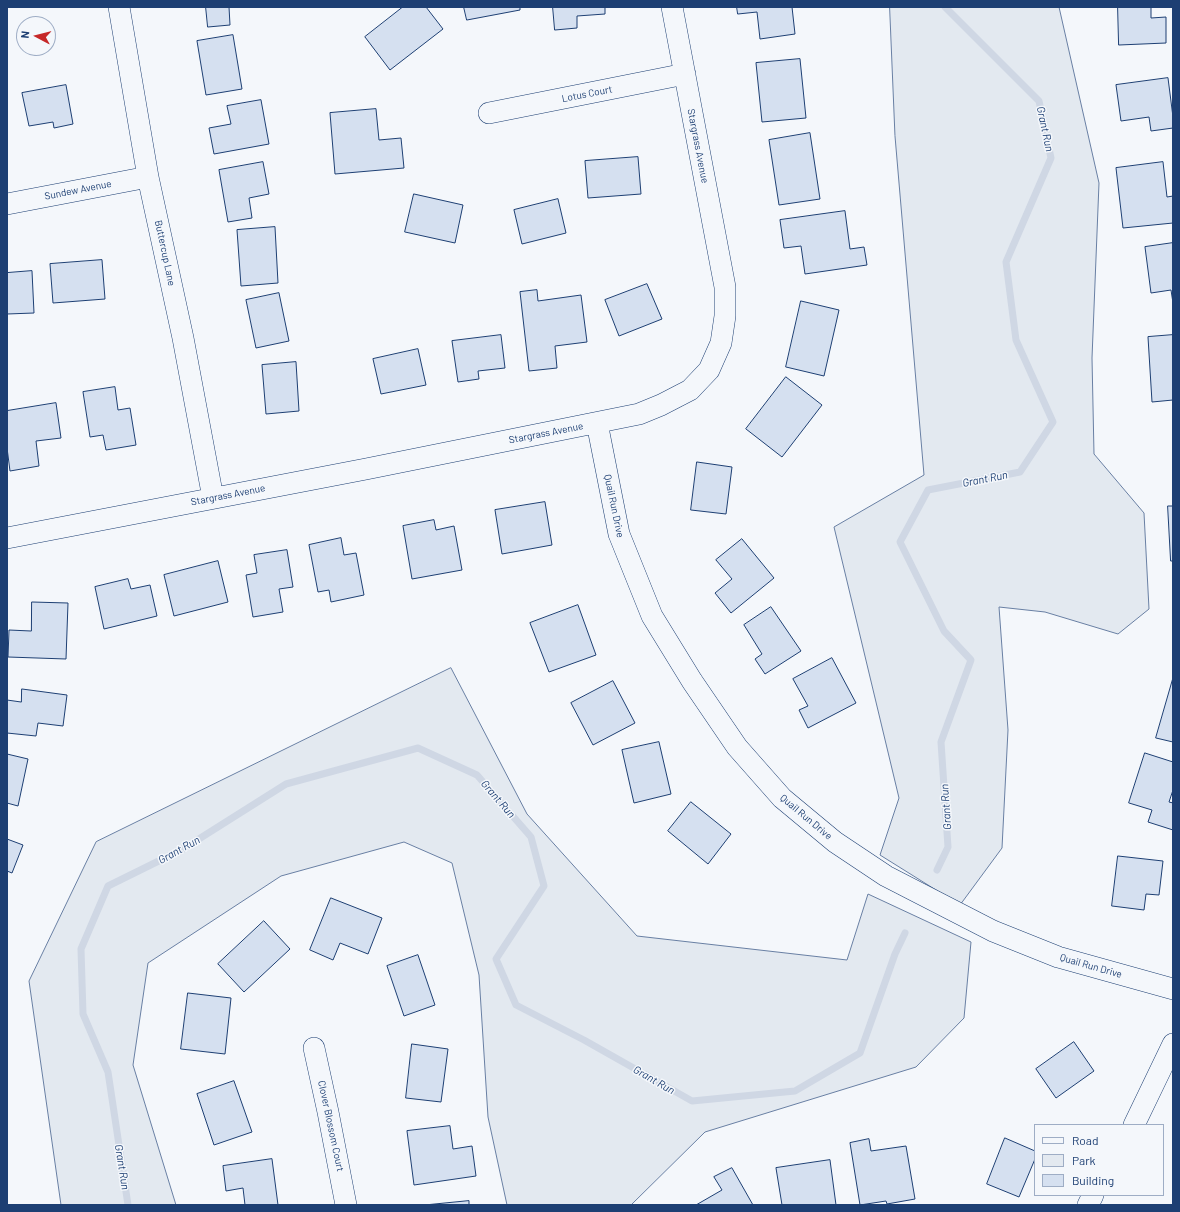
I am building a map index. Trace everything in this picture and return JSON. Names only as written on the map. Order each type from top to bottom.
[{"type":"street","name":"Buttercup Lane","points":[[119,7],[148,177],[183,338],[213,498]]},
{"type":"street","name":"Stargrass Avenue","points":[[7,538],[366,469],[639,414],[662,405],[690,390],[709,370],[721,343],[725,316],[725,287],[672,7]]},
{"type":"street","name":"Lotus Court","points":[[489,113],[685,74]]},
{"type":"street","name":"Sundew Avenue","points":[[7,204],[148,177]]},
{"type":"street","name":"Quail Run Drive","points":[[597,423],[619,534],[652,616],[692,681],[737,747],[782,798],[835,842],[886,876],[993,932],[1058,957],[1173,989]]},
{"type":"street","points":[[1134,1124],[1173,1044]]},
{"type":"street","name":"Clover Blossom Court","points":[[314,1048],[330,1120],[346,1205]]},
{"type":"street","points":[[1088,1205],[1092,1196]]},
{"type":"green space","points":[[890,7],[1059,7],[1099,183],[1092,358],[1094,454],[1144,513],[1149,609],[1118,634],[1045,612],[999,607],[1008,730],[1002,848],[960,905],[880,855],[899,798],[834,527],[924,475],[895,136]]},
{"type":"green space","points":[[451,668],[527,814],[637,936],[847,960],[868,894],[971,942],[964,1018],[916,1067],[705,1132],[631,1205],[507,1205],[488,1117],[479,975],[452,863],[404,842],[281,876],[148,963],[133,1065],[176,1205],[61,1205],[29,981],[96,842]]},
{"type":"building","points":[[206,7],[229,7],[230,25],[208,27]]},
{"type":"building","points":[[403,7],[426,7],[443,29],[390,70],[365,37]]},
{"type":"building","points":[[464,7],[520,7],[520,10],[467,20]]},
{"type":"building","points":[[553,7],[605,7],[605,14],[577,16],[577,28],[555,30]]},
{"type":"building","points":[[737,7],[792,7],[795,34],[760,39],[757,12],[738,14]]},
{"type":"building","points":[[1118,7],[1151,7],[1151,18],[1166,17],[1166,43],[1119,45]]},
{"type":"building","points":[[233,35],[242,89],[206,95],[197,41]]},
{"type":"building","points":[[800,59],[806,118],[762,122],[756,63]]},
{"type":"building","points":[[1168,78],[1173,128],[1151,131],[1149,117],[1121,121],[1116,85]]},
{"type":"building","points":[[66,85],[73,124],[54,128],[53,122],[29,126],[22,93]]},
{"type":"building","points":[[261,100],[269,144],[214,154],[209,128],[231,124],[227,106]]},
{"type":"building","points":[[376,109],[379,140],[401,138],[404,168],[335,174],[330,113]]},
{"type":"building","points":[[810,133],[820,199],[779,205],[769,140]]},
{"type":"building","points":[[638,157],[641,194],[588,198],[585,161]]},
{"type":"building","points":[[263,162],[269,194],[249,198],[252,218],[228,222],[219,170]]},
{"type":"building","points":[[1163,162],[1167,197],[1173,196],[1173,223],[1123,228],[1116,168]]},
{"type":"building","points":[[414,194],[463,205],[455,243],[405,232]]},
{"type":"building","points":[[558,199],[566,233],[522,244],[514,210]]},
{"type":"building","points":[[845,211],[850,249],[864,247],[867,265],[805,274],[801,246],[784,248],[780,220]]},
{"type":"building","points":[[275,227],[278,283],[241,286],[237,230]]},
{"type":"building","points":[[1173,243],[1173,303],[1171,290],[1151,293],[1145,247]]},
{"type":"building","points":[[102,260],[105,299],[53,303],[50,264]]},
{"type":"building","points":[[32,271],[34,313],[7,314],[7,273]]},
{"type":"building","points":[[647,284],[662,319],[619,336],[605,300]]},
{"type":"building","points":[[537,290],[538,301],[581,295],[587,342],[555,346],[557,368],[529,371],[520,292]]},
{"type":"building","points":[[279,293],[289,341],[256,348],[246,300]]},
{"type":"building","points":[[801,301],[839,310],[824,376],[786,367]]},
{"type":"building","points":[[501,335],[505,368],[478,371],[479,379],[458,382],[452,341]]},
{"type":"building","points":[[1173,335],[1173,400],[1152,402],[1148,337]]},
{"type":"building","points":[[418,349],[426,385],[381,394],[373,359]]},
{"type":"building","points":[[296,362],[299,411],[266,414],[262,365]]},
{"type":"building","points":[[786,377],[822,405],[782,457],[746,429]]},
{"type":"building","points":[[115,387],[118,410],[130,408],[136,445],[106,450],[103,435],[90,437],[83,392]]},
{"type":"building","points":[[56,403],[61,438],[36,441],[39,466],[10,471],[7,448],[7,411]]},
{"type":"building","points":[[697,462],[732,467],[726,514],[691,510]]},
{"type":"building","points":[[545,502],[552,545],[502,554],[495,510]]},
{"type":"building","points":[[1168,506],[1173,506],[1173,561],[1171,561]]},
{"type":"building","points":[[434,520],[436,530],[454,526],[462,570],[412,579],[403,526]]},
{"type":"building","points":[[341,538],[344,555],[356,553],[364,595],[331,602],[329,590],[318,592],[309,545]]},
{"type":"building","points":[[742,539],[774,578],[731,613],[715,593],[732,579],[716,560]]},
{"type":"building","points":[[287,550],[293,587],[279,589],[283,612],[253,617],[246,575],[257,573],[254,555]]},
{"type":"building","points":[[218,561],[228,602],[174,616],[164,575]]},
{"type":"building","points":[[128,579],[131,589],[150,585],[157,616],[104,629],[95,587]]},
{"type":"building","points":[[32,602],[68,603],[66,659],[8,657],[9,630],[31,631]]},
{"type":"building","points":[[578,605],[596,655],[549,672],[530,623]]},
{"type":"building","points":[[771,607],[801,651],[765,674],[755,659],[762,654],[744,625]]},
{"type":"building","points":[[832,658],[856,703],[808,728],[799,710],[808,706],[793,679]]},
{"type":"building","points":[[1173,678],[1173,742],[1156,738]]},
{"type":"building","points":[[613,681],[635,723],[593,745],[571,703]]},
{"type":"building","points":[[22,689],[67,695],[63,726],[38,723],[36,736],[7,733],[7,700],[21,702]]},
{"type":"building","points":[[659,742],[671,794],[634,803],[622,750]]},
{"type":"building","points":[[1145,753],[1173,762],[1173,790],[1169,802],[1173,803],[1173,830],[1148,822],[1152,810],[1129,803]]},
{"type":"building","points":[[7,754],[28,759],[18,806],[7,803]]},
{"type":"building","points":[[691,802],[731,834],[708,864],[668,831]]},
{"type":"building","points":[[7,839],[23,845],[12,873],[7,871]]},
{"type":"building","points":[[1118,856],[1163,861],[1159,895],[1146,894],[1144,910],[1112,906]]},
{"type":"building","points":[[331,898],[382,918],[368,954],[340,943],[333,960],[310,950]]},
{"type":"building","points":[[264,921],[290,949],[244,992],[218,964]]},
{"type":"building","points":[[418,955],[435,1005],[404,1016],[387,966]]},
{"type":"building","points":[[188,993],[231,998],[225,1054],[181,1049]]},
{"type":"building","points":[[1074,1042],[1094,1071],[1056,1098],[1036,1069]]},
{"type":"building","points":[[412,1044],[448,1049],[441,1102],[406,1098]]},
{"type":"building","points":[[234,1081],[252,1132],[214,1145],[197,1094]]},
{"type":"building","points":[[450,1126],[453,1149],[472,1146],[476,1176],[414,1185],[407,1131]]},
{"type":"building","points":[[1005,1138],[1034,1151],[1034,1161],[1019,1197],[987,1184]]},
{"type":"building","points":[[869,1139],[871,1151],[906,1146],[915,1199],[887,1204],[886,1201],[860,1205],[850,1143]]},
{"type":"building","points":[[272,1159],[278,1205],[245,1205],[243,1188],[226,1191],[223,1166]]},
{"type":"building","points":[[830,1160],[836,1205],[782,1205],[776,1168]]},
{"type":"building","points":[[732,1168],[753,1205],[696,1205],[722,1190],[714,1177]]},
{"type":"building","points":[[469,1201],[469,1205],[425,1205]]},
{"type":"waterway","name":"Grant Run","points":[[937,870],[948,847],[941,742],[971,660],[944,631],[900,542],[928,490],[1020,472],[1053,422],[1016,340],[1006,262],[1051,158],[1039,101],[945,7]]},
{"type":"waterway","name":"Grant Run","points":[[128,1205],[108,1072],[83,1014],[81,949],[108,886],[183,849],[286,784],[418,748],[477,775],[531,837],[544,886],[496,959],[516,1005],[584,1040],[692,1101],[795,1091],[860,1053],[895,954],[905,933]]}]
